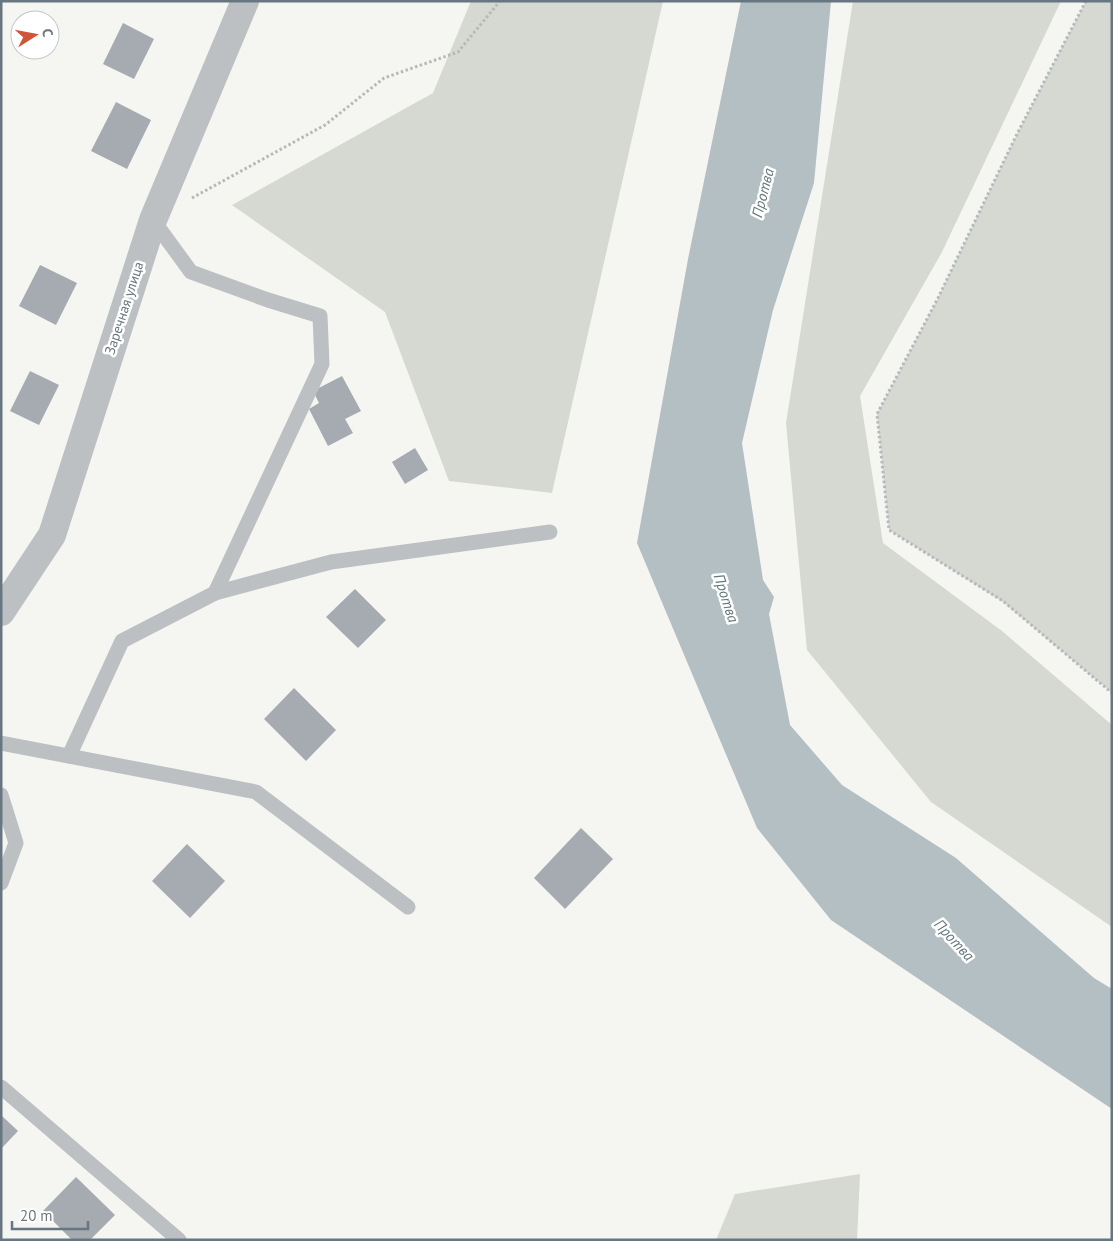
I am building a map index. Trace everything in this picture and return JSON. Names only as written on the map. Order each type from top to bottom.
[{"type":"street","name":"Заречная улица","points":[[1,612],[52,536],[153,220],[245,1]]},
{"type":"lane","points":[[153,220],[191,272],[268,300],[320,316],[322,364],[215,593]]},
{"type":"lane","points":[[69,756],[122,641],[215,593],[331,562],[550,532]]},
{"type":"lane","points":[[1,743],[256,792],[408,908]]},
{"type":"lane","points":[[1,795],[16,843],[1,883]]},
{"type":"lane","points":[[1,1086],[179,1240]]},
{"type":"path","points":[[187,201],[325,125],[384,78],[458,52],[500,1]]},
{"type":"path","points":[[1086,1],[1017,134],[937,300],[877,414],[889,530],[1003,602],[1112,693]]},
{"type":"shaded area","points":[[471,1],[663,1],[552,493],[449,481],[385,312],[232,205],[433,93]]},
{"type":"shaded area","points":[[853,1],[1061,1],[942,252],[860,396],[883,543],[1002,631],[1112,725],[1112,927],[931,802],[807,650],[786,423]]},
{"type":"shaded area","points":[[1086,1],[1112,1],[1112,693],[1003,602],[889,530],[877,414],[937,300],[1017,134]]},
{"type":"shaded area","points":[[860,1174],[857,1240],[716,1240],[735,1194]]},
{"type":"water","name":"Протва","points":[[741,1],[831,1],[814,183],[773,310],[742,443],[763,580],[774,597],[769,614],[790,725],[842,785],[956,858],[1094,978],[1112,989],[1112,1109],[831,920],[757,828],[637,543],[688,259]]},
{"type":"building","points":[[123,23],[154,39],[134,79],[103,64]]},
{"type":"building","points":[[116,102],[151,120],[127,169],[91,151]]},
{"type":"building","points":[[40,265],[77,283],[56,325],[19,306]]},
{"type":"building","points":[[30,371],[59,385],[39,425],[10,411]]},
{"type":"building","points":[[342,376],[361,411],[345,419],[353,433],[328,446],[309,409],[319,403],[313,391]]},
{"type":"building","points":[[415,448],[428,470],[405,484],[392,462]]},
{"type":"building","points":[[355,589],[386,620],[358,648],[326,617]]},
{"type":"building","points":[[294,688],[336,730],[306,761],[264,719]]},
{"type":"building","points":[[581,828],[613,859],[565,909],[534,878]]},
{"type":"building","points":[[187,844],[225,881],[190,918],[152,881]]},
{"type":"building","points":[[1,1115],[18,1131],[1,1149]]},
{"type":"building","points":[[76,1177],[115,1215],[90,1240],[72,1240],[43,1211]]}]
